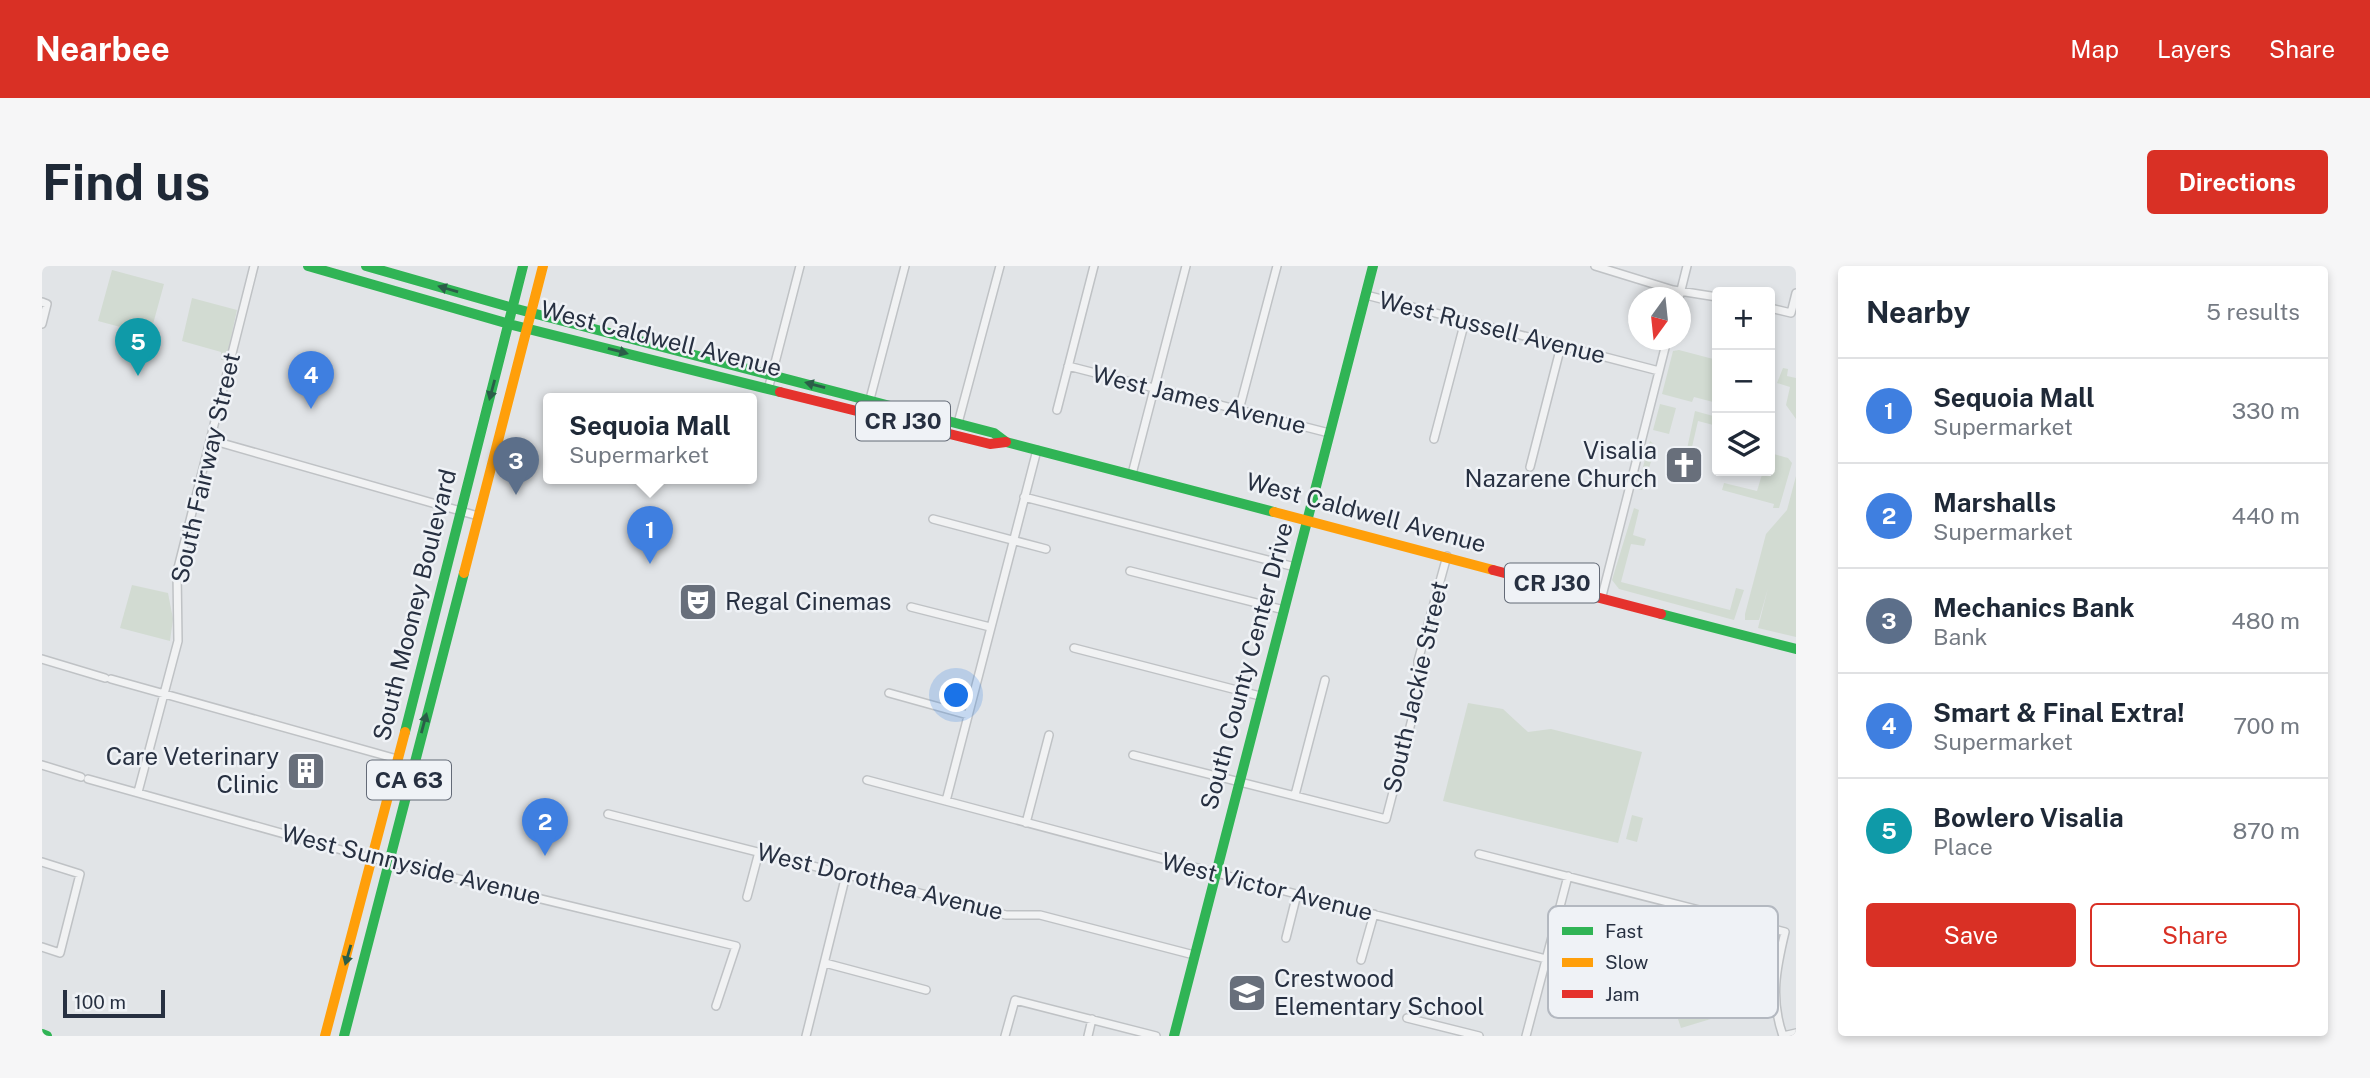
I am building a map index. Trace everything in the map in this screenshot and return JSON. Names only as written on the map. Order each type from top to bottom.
[{"type":"main road","name":"West Caldwell Avenue","points":[[307,266],[509,324],[769,386],[990,443],[1006,442],[1796,649]]},
{"type":"main road","name":"West Caldwell Avenue","points":[[366,266],[513,308],[958,423],[994,433],[1006,442]]},
{"type":"main road","name":"South Mooney Boulevard","points":[[325,1036],[373,858],[523,266]]},
{"type":"main road","name":"South Mooney Boulevard","points":[[344,1036],[543,266]]},
{"type":"main road","name":"South County Center Drive","points":[[1174,1036],[1238,780],[1374,266]]},
{"type":"main road","points":[[884,416],[901,415],[950,428],[955,428],[958,423]]},
{"type":"main road","points":[[42,1034],[47,1036]]},
{"type":"street","name":"South Fairway Street","points":[[138,792],[179,630],[177,572],[254,266]]},
{"type":"street","points":[[769,386],[800,266]]},
{"type":"street","points":[[870,399],[905,266]]},
{"type":"street","points":[[958,423],[1000,266]]},
{"type":"street","points":[[1057,410],[1094,266]]},
{"type":"street","points":[[1132,474],[1186,266]]},
{"type":"street","points":[[1239,410],[1277,266]]},
{"type":"street","points":[[1595,266],[1656,287]]},
{"type":"street","points":[[1681,287],[1687,266]]},
{"type":"street","points":[[1775,309],[1791,313],[1796,293]]},
{"type":"street","name":"West Russell Avenue","points":[[1366,295],[1659,371]]},
{"type":"street","points":[[1691,296],[1712,297]]},
{"type":"street","points":[[42,324],[45,303]]},
{"type":"street","points":[[1434,439],[1465,321]]},
{"type":"street","points":[[1530,467],[1561,346]]},
{"type":"street","points":[[1602,596],[1664,350]]},
{"type":"street","name":"West James Avenue","points":[[1068,366],[1329,433]]},
{"type":"street","points":[[211,440],[478,516]]},
{"type":"street","points":[[946,801],[1037,450]]},
{"type":"street","points":[[1024,497],[1295,567]]},
{"type":"street","points":[[933,520],[1046,549]]},
{"type":"street","name":"South Jackie Street","points":[[1295,795],[1386,818],[1418,696],[1418,661],[1447,556]]},
{"type":"street","points":[[1130,571],[1284,610]]},
{"type":"street","points":[[911,607],[990,627]]},
{"type":"street","points":[[1074,648],[1260,696]]},
{"type":"street","points":[[42,659],[397,759]]},
{"type":"street","points":[[1133,755],[1295,795],[1325,680]]},
{"type":"street","points":[[888,693],[968,715]]},
{"type":"street","points":[[1026,823],[1049,735]]},
{"type":"street","name":"West Sunnyside Avenue","points":[[42,765],[373,858],[736,947],[716,1006]]},
{"type":"street","name":"West Victor Avenue","points":[[867,780],[1546,959]]},
{"type":"street","name":"West Dorothea Avenue","points":[[608,814],[1006,915],[1040,915],[1194,955]]},
{"type":"street","points":[[747,897],[759,852]]},
{"type":"street","points":[[1479,854],[1684,906]]},
{"type":"street","points":[[42,862],[80,874],[60,953],[42,947]]},
{"type":"street","points":[[806,1036],[846,875]]},
{"type":"street","points":[[1559,906],[1567,876]]},
{"type":"street","points":[[1286,938],[1297,894]]},
{"type":"street","points":[[1362,960],[1374,914]]},
{"type":"street","points":[[1778,930],[1785,932],[1778,971]]},
{"type":"street","points":[[1526,1036],[1548,951]]},
{"type":"street","points":[[825,962],[926,990]]},
{"type":"street","points":[[1005,1036],[1014,1000],[1156,1036]]},
{"type":"street","points":[[1407,1018],[1479,1036]]},
{"type":"street","points":[[1777,1018],[1783,1036],[1796,1033]]},
{"type":"street","points":[[1088,1036],[1092,1019]]},
{"type":"shaded area","points":[[112,270],[164,284],[150,335],[98,321]]},
{"type":"shaded area","points":[[192,298],[237,310],[226,360],[221,360],[221,352],[182,341]]},
{"type":"shaded area","points":[[1679,350],[1712,359],[1712,402],[1694,397],[1692,402],[1662,394],[1673,351]]},
{"type":"shaded area","points":[[1783,368],[1788,369],[1787,376],[1796,378],[1796,419],[1786,405],[1790,387],[1777,383]]},
{"type":"shaded area","points":[[1660,404],[1676,408],[1669,434],[1653,430]]},
{"type":"shaded area","points":[[1695,411],[1712,416],[1712,425],[1698,421],[1692,447],[1687,449]]},
{"type":"shaded area","points":[[1650,441],[1656,446],[1642,490],[1637,489]]},
{"type":"shaded area","points":[[1775,454],[1788,458],[1792,463],[1779,508],[1773,508],[1774,504],[1722,490],[1724,483],[1757,491],[1762,476],[1775,476]]},
{"type":"shaded area","points":[[1796,476],[1796,637],[1758,628],[1768,588],[1759,620],[1745,620],[1745,614],[1766,534],[1787,510]]},
{"type":"shaded area","points":[[1634,508],[1639,510],[1633,535],[1646,539],[1644,546],[1631,544],[1621,582],[1730,610],[1736,588],[1744,590],[1734,620],[1619,589],[1612,580]]},
{"type":"shaded area","points":[[132,585],[168,593],[173,619],[170,641],[120,628]]},
{"type":"shaded area","points":[[1468,703],[1503,709],[1528,732],[1551,729],[1642,752],[1618,843],[1443,801]]},
{"type":"shaded area","points":[[1632,815],[1643,818],[1637,842],[1626,839]]},
{"type":"shaded area","points":[[1678,1018],[1714,1018],[1681,1028]]},
{"type":"traffic: fast","points":[[308,266],[509,324],[780,392]]},
{"type":"traffic: fast","points":[[366,266],[513,308],[994,433],[1006,442],[1274,512]]},
{"type":"traffic: fast","points":[[405,732],[523,266]]},
{"type":"traffic: fast","points":[[1174,1036],[1373,266]]},
{"type":"traffic: fast","points":[[344,1036],[464,573]]},
{"type":"traffic: fast","points":[[1661,614],[1796,649]]},
{"type":"traffic: fast","points":[[42,1034],[47,1036]]},
{"type":"traffic: slow","points":[[464,573],[543,266]]},
{"type":"traffic: slow","points":[[1274,512],[1493,570]]},
{"type":"traffic: slow","points":[[325,1036],[405,732]]},
{"type":"traffic: jam","points":[[780,392],[990,444],[1006,442]]},
{"type":"traffic: jam","points":[[1493,570],[1661,614]]},
{"type":"place","name":"Bowlero Visalia","points":[[138,376]]},
{"type":"place","name":"Smart & Final Extra!","points":[[311,409]]},
{"type":"place","name":"Visalia Nazarene Church","points":[[1684,465]]},
{"type":"place","name":"Mechanics Bank","points":[[516,495]]},
{"type":"place","name":"Sequoia Mall","points":[[650,564]]},
{"type":"place","name":"Regal Cinemas","points":[[698,602]]},
{"type":"place","name":"Care Veterinary Clinic","points":[[306,771]]},
{"type":"place","name":"Marshalls","points":[[545,856]]},
{"type":"place","name":"Crestwood Elementary School","points":[[1247,993]]}]
